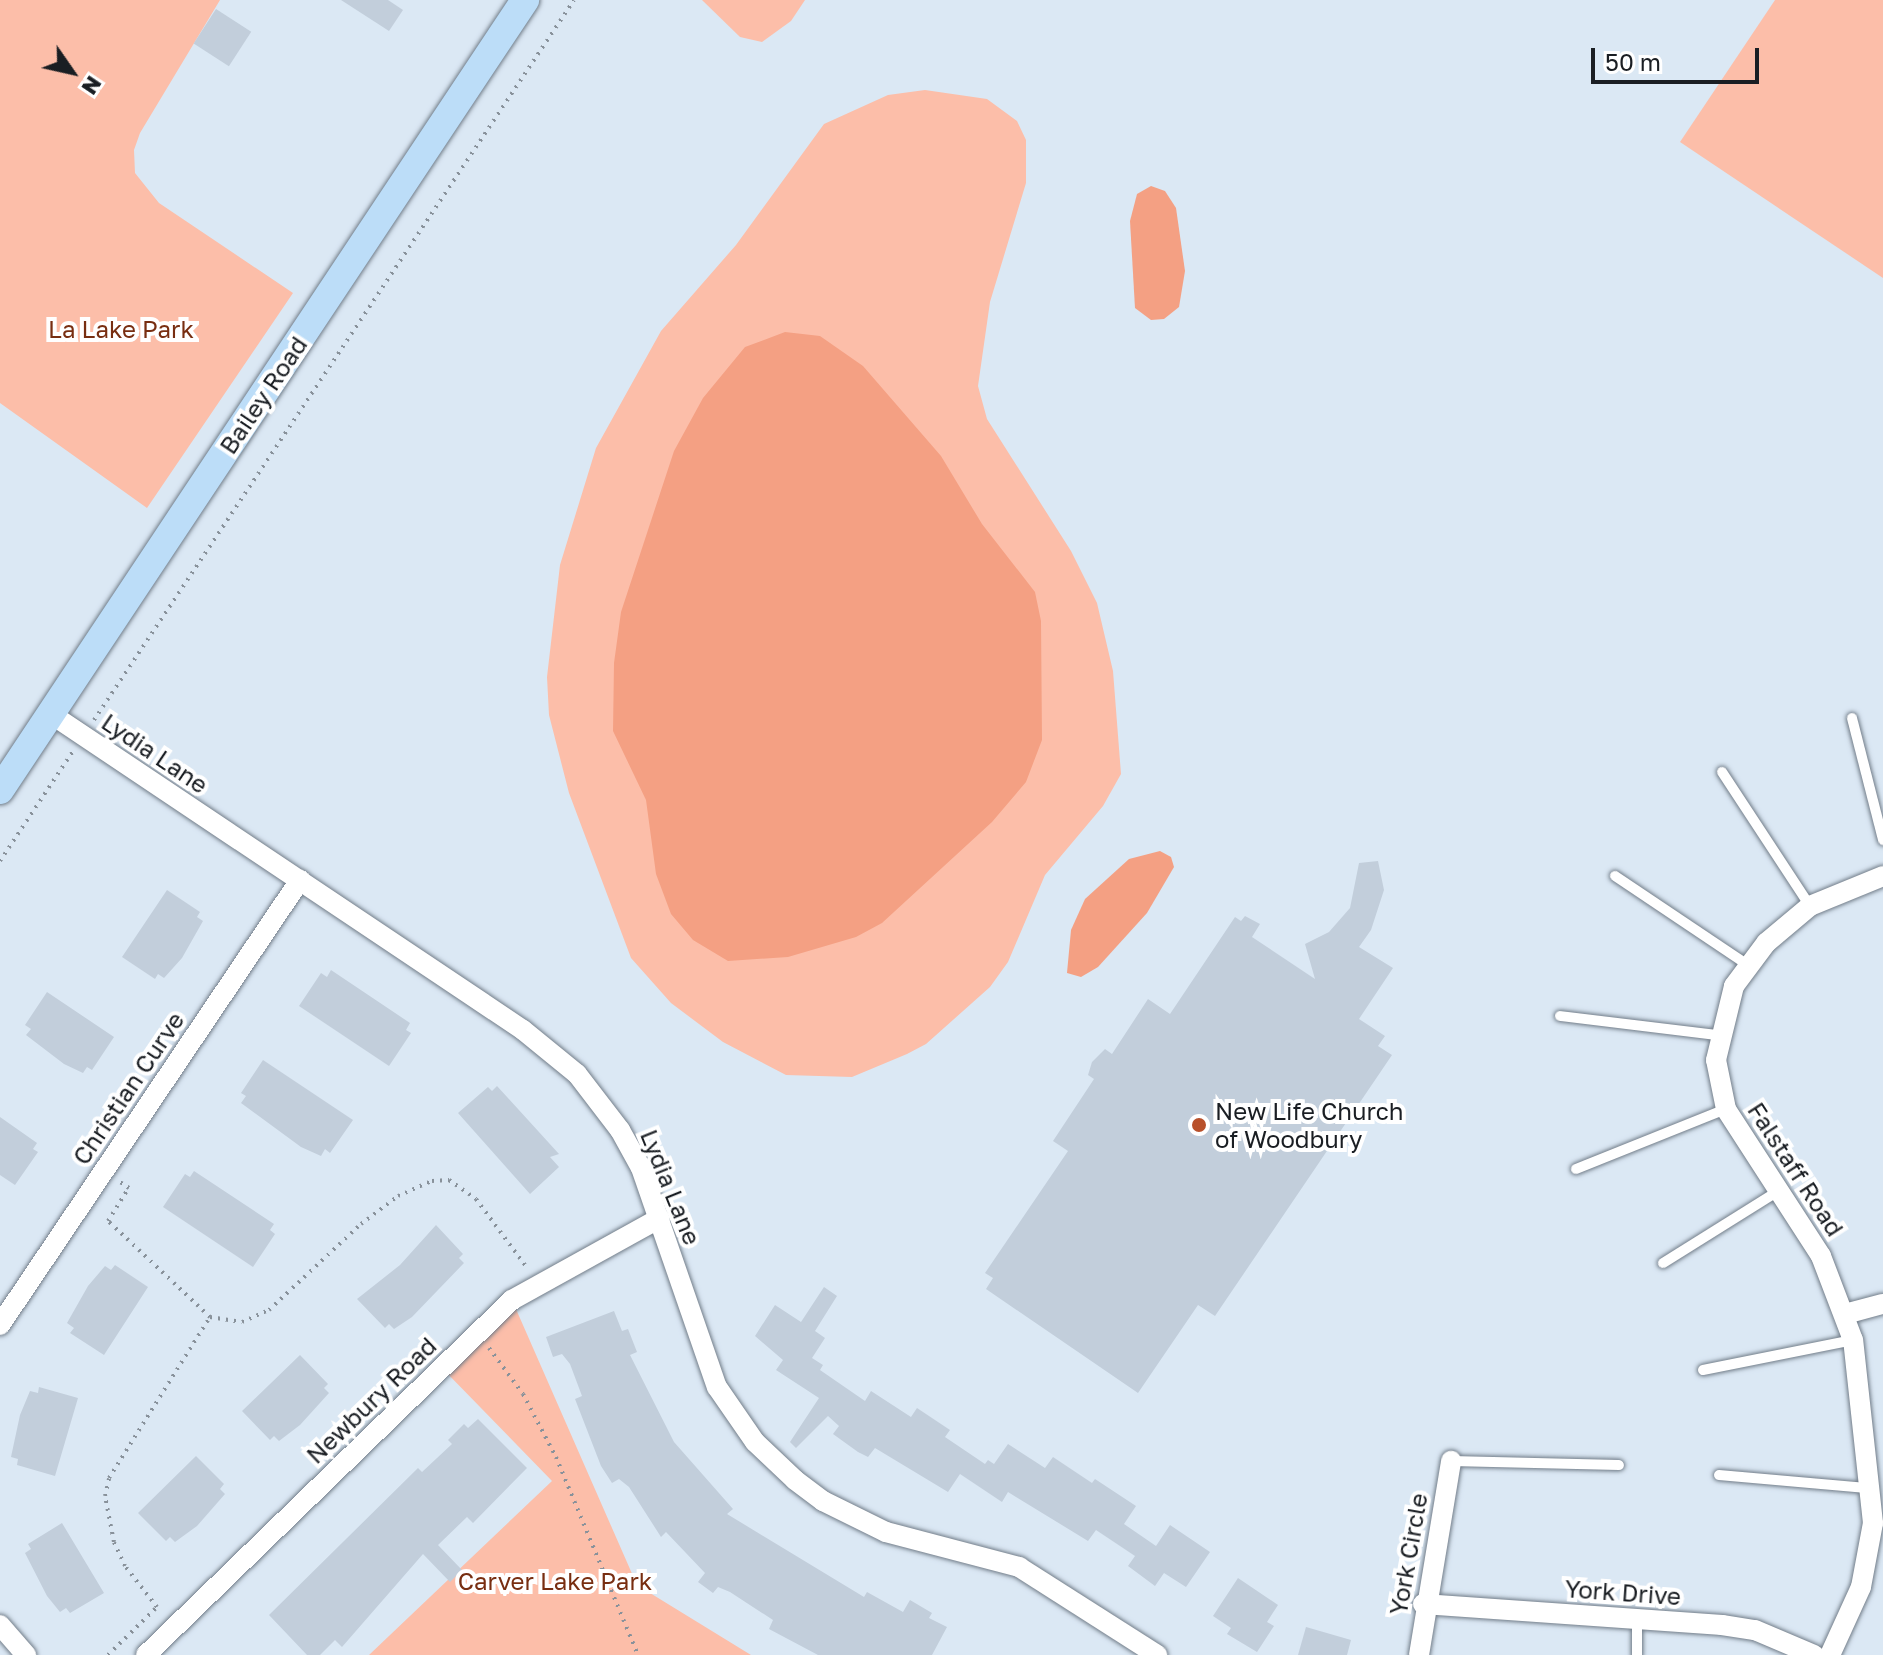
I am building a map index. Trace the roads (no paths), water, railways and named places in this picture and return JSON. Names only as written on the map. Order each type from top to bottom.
[{"type":"main road","name":"Bailey Road","points":[[0,790],[525,0]]},
{"type":"street","name":"Lydia Lane","points":[[51,714],[523,1030],[577,1074],[620,1130],[660,1218],[713,1379],[748,1434],[783,1470],[823,1501],[875,1528],[983,1555],[1029,1572],[1153,1654]]},
{"type":"street","name":"Falstaff Road","points":[[1830,1655],[1848,1620],[1870,1556],[1871,1488],[1853,1340],[1821,1256],[1726,1109],[1716,1060],[1718,1035],[1734,986],[1748,965],[1810,906],[1883,876]]},
{"type":"street","name":"Christian Curve","points":[[0,1325],[300,880]]},
{"type":"street","name":"Newbury Road","points":[[146,1655],[476,1335],[539,1284],[660,1218]]},
{"type":"street","points":[[1845,1314],[1883,1304]]},
{"type":"street","name":"York Circle","points":[[1419,1655],[1423,1604],[1451,1461]]},
{"type":"street","name":"York Drive","points":[[1423,1604],[1755,1630],[1814,1655]]},
{"type":"street","points":[[0,1625],[26,1655]]},
{"type":"lane","points":[[1852,718],[1883,840]]},
{"type":"lane","points":[[1722,772],[1810,906]]},
{"type":"lane","points":[[1615,876],[1748,965]]},
{"type":"lane","points":[[1560,1016],[1718,1035]]},
{"type":"lane","points":[[1576,1169],[1726,1109]]},
{"type":"lane","points":[[1663,1263],[1780,1190]]},
{"type":"lane","points":[[1703,1370],[1853,1340]]},
{"type":"lane","points":[[1451,1461],[1619,1465]]},
{"type":"lane","points":[[1719,1475],[1871,1488]]},
{"type":"lane","points":[[1637,1619],[1637,1655]]},
{"type":"place","name":"New Life Church of Woodbury","points":[[1199,1125]]},
{"type":"park label","name":"La Lake Park","points":[[121,329]]},
{"type":"park label","name":"Carver Lake Park","points":[[555,1581]]}]
